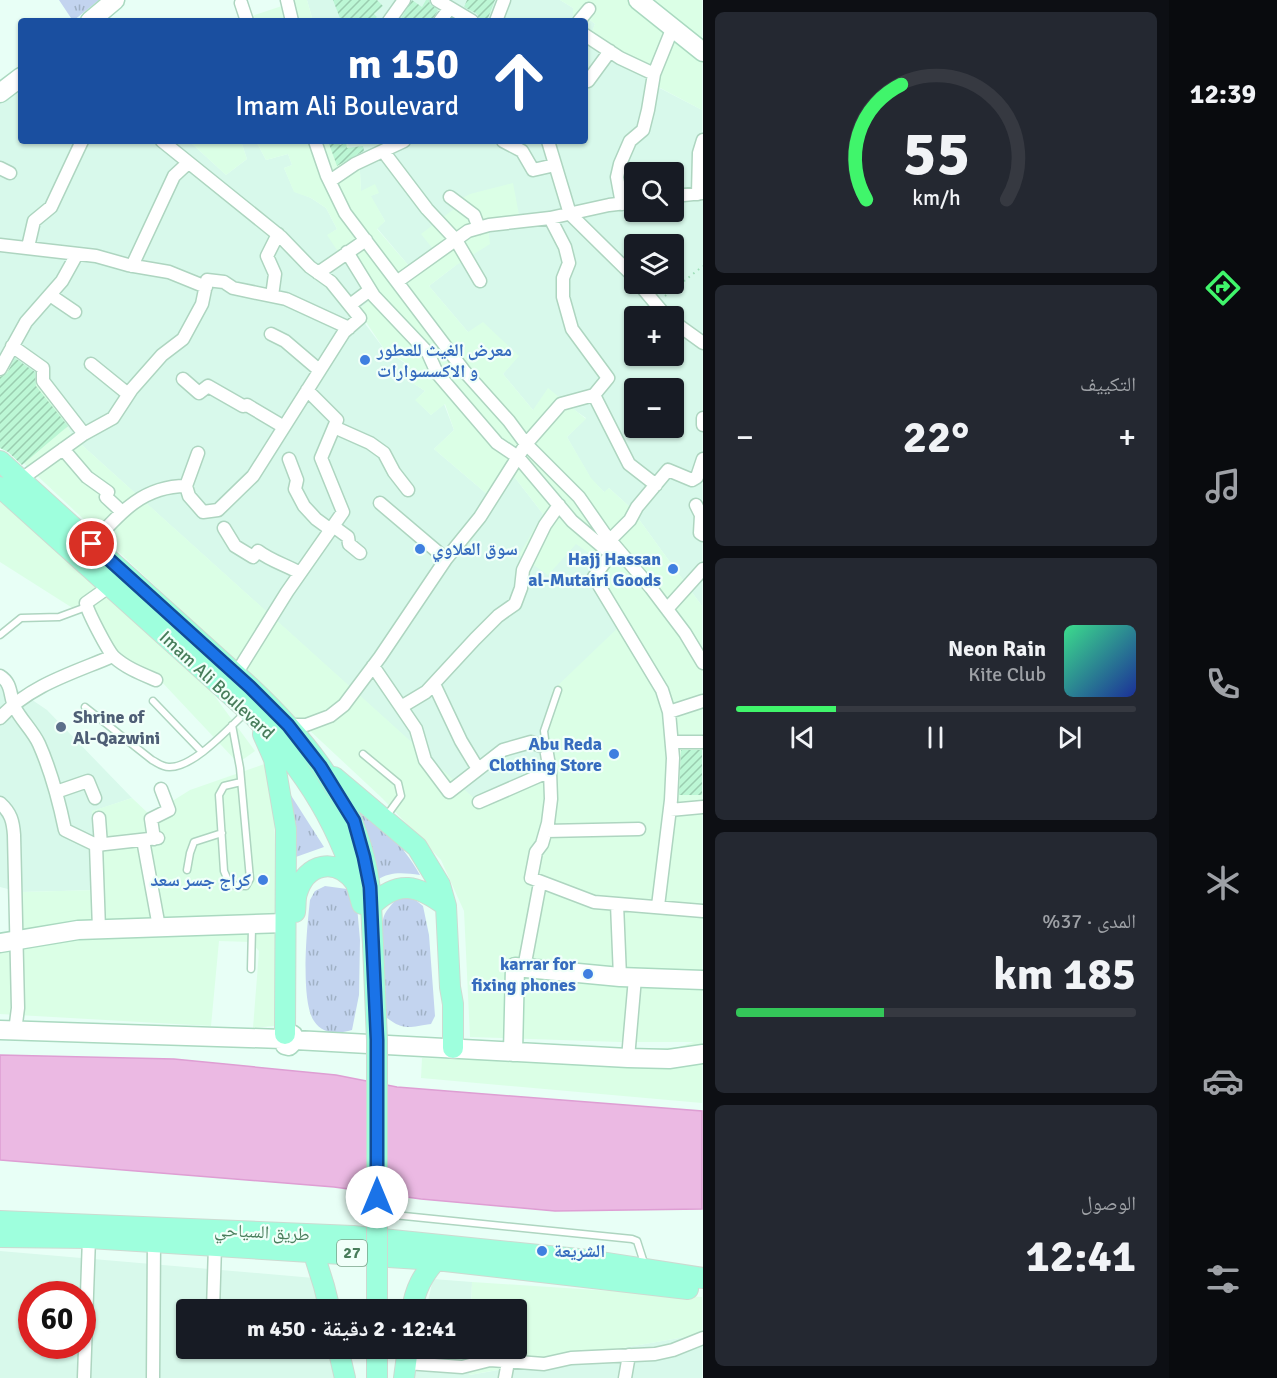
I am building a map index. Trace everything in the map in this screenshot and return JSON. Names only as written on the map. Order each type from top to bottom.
[{"type":"main road","name":"Imam Ali Boulevard","points":[[0,461],[236,674],[254,708],[318,798],[337,831],[357,884],[373,944]]},
{"type":"main road","name":"Imam Ali Boulevard","points":[[0,487],[110,586],[254,708],[288,725],[320,766],[354,821],[370,887],[373,944]]},
{"type":"main road","points":[[254,708],[274,759],[286,829],[285,923],[289,1037]]},
{"type":"main road","points":[[320,766],[417,847],[435,874],[446,906],[453,1004],[448,1048]]},
{"type":"main road","points":[[289,1037],[297,891],[307,875],[324,866],[339,867],[357,884]]},
{"type":"main road","points":[[371,906],[380,896],[406,887],[419,889],[446,906]]},
{"type":"main road","points":[[373,944],[377,1040],[377,1299]]},
{"type":"main road","name":"طريق السياحي","points":[[0,1221],[353,1236],[602,1271],[702,1290]]},
{"type":"main road","name":"طريق السياحي","points":[[0,1237],[89,1238],[576,1267]]},
{"type":"main road","points":[[313,1251],[327,1299]]},
{"type":"main road","points":[[414,1299],[417,1287],[425,1272],[436,1260]]},
{"type":"main road","name":"طريق السياحي","points":[[602,1271],[646,1269],[702,1278]]},
{"type":"main road","points":[[341,1359],[345,1378]]},
{"type":"main road","points":[[377,1359],[377,1378]]},
{"type":"street","points":[[94,18],[115,0]]},
{"type":"street","points":[[287,0],[291,18]]},
{"type":"street","points":[[391,18],[404,0]]},
{"type":"street","points":[[436,0],[467,18]]},
{"type":"street","points":[[497,18],[504,0]]},
{"type":"street","points":[[638,0],[702,52]]},
{"type":"street","points":[[241,3],[247,18]]},
{"type":"street","points":[[442,18],[450,8]]},
{"type":"street","points":[[582,18],[589,9]]},
{"type":"street","points":[[624,194],[617,177],[620,164],[630,141],[643,130],[654,74],[673,27]]},
{"type":"street","points":[[588,37],[654,74]]},
{"type":"street","points":[[588,81],[610,51]]},
{"type":"street","points":[[0,93],[18,80]]},
{"type":"street","points":[[684,195],[700,194],[699,153],[702,140]]},
{"type":"street","points":[[28,247],[34,221],[51,207],[81,144]]},
{"type":"street","points":[[166,144],[278,234],[310,267],[331,282],[360,318],[344,332],[253,476],[218,510],[203,512],[189,496],[186,486],[198,453]]},
{"type":"street","points":[[316,144],[345,213],[465,372],[509,420],[526,444],[579,497],[613,547],[685,633],[702,663]]},
{"type":"street","points":[[330,181],[355,164],[398,144]]},
{"type":"street","points":[[509,144],[522,151],[533,170],[555,165]]},
{"type":"street","points":[[549,144],[570,214],[624,268]]},
{"type":"street","points":[[383,151],[427,209],[456,240],[480,281]]},
{"type":"street","points":[[132,266],[174,176],[188,163]]},
{"type":"street","points":[[450,197],[474,215],[479,228]]},
{"type":"street","points":[[398,281],[468,231],[624,203]]},
{"type":"street","points":[[288,725],[306,725],[330,716],[344,705],[374,666],[446,559],[480,517],[526,444],[561,404],[594,394],[608,378],[572,329],[563,297],[563,278],[569,263],[565,247],[550,218]]},
{"type":"street","points":[[272,296],[275,274],[267,256],[278,234]]},
{"type":"street","points":[[318,273],[366,240]]},
{"type":"street","points":[[0,245],[96,256],[132,266],[169,272],[206,287]]},
{"type":"street","points":[[346,252],[370,290],[397,322],[428,353],[437,373],[497,443],[518,457],[572,521],[613,547]]},
{"type":"street","points":[[0,369],[26,322],[62,281],[78,254]]},
{"type":"street","points":[[20,480],[84,434],[113,418],[128,394],[162,354],[183,339],[202,304],[207,280],[224,282],[233,288],[286,299],[349,328]]},
{"type":"street","points":[[350,305],[370,290]]},
{"type":"street","points":[[647,294],[655,304]]},
{"type":"street","points":[[50,295],[75,312]]},
{"type":"street","points":[[684,330],[702,343]]},
{"type":"street","points":[[271,334],[285,341],[320,370]]},
{"type":"street","points":[[12,346],[43,368],[43,381],[84,434]]},
{"type":"street","points":[[91,364],[128,394]]},
{"type":"street","points":[[183,379],[199,393],[208,386],[243,406],[248,405],[284,427]]},
{"type":"street","points":[[236,674],[300,573],[343,512],[321,458],[337,420],[307,390]]},
{"type":"street","points":[[594,394],[629,464],[656,485]]},
{"type":"street","points":[[702,418],[702,425]]},
{"type":"street","points":[[334,427],[370,443],[384,453],[394,472],[408,490]]},
{"type":"street","points":[[63,449],[87,477],[108,492],[106,496],[122,512]]},
{"type":"street","points":[[289,459],[297,480],[295,489],[304,506],[316,519],[348,537],[349,543],[360,553]]},
{"type":"street","points":[[658,906],[670,810],[673,758],[669,712],[662,690],[594,577],[636,507],[668,470],[692,480],[697,477],[702,459]]},
{"type":"street","points":[[92,544],[122,512],[140,497],[170,486],[186,486]]},
{"type":"street","points":[[381,503],[446,559]]},
{"type":"street","points":[[696,505],[701,514],[700,532],[702,535]]},
{"type":"street","points":[[401,707],[426,692],[498,616],[515,604],[522,588],[523,570],[545,525],[559,506]]},
{"type":"street","points":[[224,528],[235,546],[253,557],[258,551],[272,561],[280,562],[300,573]]},
{"type":"street","points":[[667,609],[702,569]]},
{"type":"street","points":[[110,586],[86,603],[86,607],[113,657],[137,672],[156,680]]},
{"type":"street","points":[[0,718],[13,703],[60,676],[113,657]]},
{"type":"street","points":[[374,666],[416,729],[425,760],[449,792],[503,750],[531,742],[546,748],[551,799],[546,831],[542,844],[536,852],[536,881],[524,968]]},
{"type":"street","points":[[0,676],[6,679],[12,689],[13,703],[39,744],[56,792],[65,830],[98,845],[152,839]]},
{"type":"street","points":[[434,684],[461,741],[478,769]]},
{"type":"street","points":[[669,712],[702,701]]},
{"type":"street","points":[[672,742],[702,742]]},
{"type":"street","points":[[479,802],[550,771]]},
{"type":"street","points":[[56,792],[88,781],[95,798]]},
{"type":"street","points":[[159,927],[151,819],[169,810],[161,789]]},
{"type":"street","points":[[0,804],[8,811],[13,821],[14,835],[8,941],[18,1008],[8,1031],[289,1037],[513,1052],[669,1059],[702,1063]]},
{"type":"street","points":[[670,810],[702,807]]},
{"type":"street","points":[[99,818],[99,929]]},
{"type":"street","points":[[546,831],[639,829]]},
{"type":"street","points":[[536,881],[594,902],[702,911]]},
{"type":"street","points":[[617,904],[628,977],[628,1058]]},
{"type":"street","points":[[8,941],[78,930],[285,923]]},
{"type":"street","points":[[513,1052],[515,967],[628,977],[702,980]]},
{"type":"street","points":[[669,1059],[702,1054]]},
{"type":"street","points":[[84,1378],[89,1238]]},
{"type":"street","points":[[153,1378],[154,1242]]},
{"type":"street","points":[[213,1299],[214,1246]]},
{"type":"street","points":[[406,1363],[462,1366],[490,1360],[544,1364],[571,1358],[655,1354],[673,1350],[702,1338]]},
{"type":"street","points":[[625,1378],[629,1355]]},
{"type":"street","points":[[505,1378],[508,1362]]},
{"type":"lane","points":[[0,635],[21,618],[59,617],[86,607]]},
{"type":"lane","points":[[546,748],[544,731],[558,690]]},
{"type":"lane","points":[[153,701],[202,752]]},
{"type":"lane","points":[[85,707],[163,766],[171,768],[202,752],[254,708]]},
{"type":"lane","points":[[232,725],[241,782],[250,879],[246,886],[230,885],[224,871],[222,833],[220,790],[224,786],[241,782]]},
{"type":"lane","points":[[363,754],[398,783],[401,790],[401,796],[384,818]]},
{"type":"lane","points":[[188,870],[194,842],[222,833]]},
{"type":"lane","points":[[251,969],[252,924]]},
{"type":"lane","points":[[394,1215],[632,1239],[640,1246],[646,1269]]},
{"type":"path","points":[[655,304],[702,266]]},
{"type":"shaded area","points":[[281,0],[307,0],[312,18],[246,18],[282,6]]},
{"type":"shaded area","points":[[307,0],[560,0],[573,8],[573,18],[312,18]]},
{"type":"shaded area","points":[[560,0],[702,0],[702,110],[647,81],[648,76],[588,41],[595,24],[586,17],[573,18],[573,8]]},
{"type":"shaded area","points":[[588,19],[595,24],[589,41],[648,76],[648,82],[702,110],[702,131],[698,149],[703,149],[702,606],[630,507],[609,488],[605,493],[591,479],[567,437],[586,418],[573,409],[533,410],[503,374],[518,356],[468,332],[429,286],[455,266],[487,218],[450,206],[455,208],[433,249],[409,266],[377,228],[385,221],[370,196],[378,193],[361,191],[360,171],[347,144],[588,144]]},
{"type":"shaded area","points":[[18,81],[18,144],[192,144],[226,175],[247,159],[242,144],[258,144],[266,160],[288,154],[292,165],[284,168],[294,191],[326,208],[337,229],[328,235],[371,300],[358,310],[366,325],[384,349],[406,364],[399,374],[425,391],[416,400],[431,415],[444,404],[454,430],[434,449],[488,495],[505,465],[543,514],[589,553],[627,620],[547,770],[476,801],[73,437],[47,388],[0,360],[0,96]]},
{"type":"shaded area","points":[[192,144],[242,144],[247,159],[226,175]]},
{"type":"shaded area","points":[[258,144],[347,144],[360,171],[361,191],[375,184],[379,193],[371,196],[385,221],[377,229],[409,266],[433,249],[421,234],[454,209],[449,205],[470,194],[513,183],[519,215],[487,218],[490,244],[429,286],[468,332],[483,322],[519,356],[503,374],[533,410],[548,388],[586,419],[567,437],[591,478],[604,492],[609,488],[630,507],[702,606],[702,1103],[421,1078],[422,1058],[646,1065],[646,1049],[679,1047],[694,1042],[470,1037],[464,911],[441,860],[382,798],[0,441],[0,360],[47,388],[73,437],[477,801],[547,770],[552,691],[626,620],[589,553],[576,544],[548,575],[519,555],[543,514],[505,465],[488,495],[434,449],[454,430],[445,404],[431,415],[415,400],[425,391],[399,374],[406,363],[384,349],[358,310],[370,300],[327,235],[337,229],[326,208],[311,198],[294,192],[284,168],[292,165],[288,154],[266,160]]},
{"type":"shaded area","points":[[0,489],[140,614],[208,687],[255,751],[238,763],[160,680],[110,656],[82,614],[0,562]]},
{"type":"shaded area","points":[[0,678],[47,710],[132,798],[93,811],[99,890],[20,892],[0,887]]},
{"type":"shaded area","points":[[273,761],[277,929],[283,1025],[253,1028],[259,951],[251,942],[219,941],[211,1026],[0,1014],[0,936],[23,928],[20,892],[99,890],[92,811],[132,798],[150,815],[190,790]]},
{"type":"shaded area","points":[[0,1055],[174,1059],[336,1075],[397,1087],[702,1111],[702,1209],[555,1211],[421,1199],[334,1187],[0,1160]]},
{"type":"shaded area","points":[[0,1251],[314,1278],[319,1299],[176,1299],[176,1359],[335,1359],[340,1378],[0,1378]]},
{"type":"shaded area","points":[[433,1279],[472,1282],[471,1299],[428,1299]]},
{"type":"shaded area","points":[[472,1282],[702,1297],[702,1334],[469,1375],[470,1359],[527,1359],[527,1299],[471,1299]]},
{"type":"shaded area","points":[[702,1334],[702,1378],[411,1378],[415,1359],[470,1359],[470,1375]]},
{"type":"green space","points":[[59,0],[99,0],[77,18],[71,18]]},
{"type":"green space","points":[[285,786],[324,847],[293,858]]},
{"type":"green space","points":[[349,798],[397,842],[420,875],[393,874],[377,880]]},
{"type":"green space","points":[[325,886],[347,889],[357,906],[360,940],[359,995],[352,1030],[342,1032],[327,1031],[318,1026],[310,1011],[307,997],[307,927],[310,900],[315,891]]},
{"type":"green space","points":[[413,898],[423,906],[429,935],[435,1016],[431,1024],[407,1027],[398,1025],[387,1018],[381,937],[384,916],[390,906],[397,900]]},
{"type":"building","points":[[333,0],[377,0],[383,6],[374,14],[376,18],[340,18]]},
{"type":"building","points":[[412,0],[422,7],[426,0],[429,0],[430,4],[438,10],[434,18],[401,18]]},
{"type":"building","points":[[467,0],[495,0],[488,18],[479,18],[477,14],[464,7]]},
{"type":"building","points":[[329,144],[346,144],[347,148],[363,146],[364,151],[337,166]]},
{"type":"building","points":[[15,358],[35,372],[36,386],[68,426],[22,465],[0,448],[0,377],[7,373]]},
{"type":"building","points":[[681,750],[702,750],[702,795],[679,795]]},
{"type":"place","name":"معرض الغيث للعطور و الاكسسوارات","points":[[365,360]]},
{"type":"place","name":"سوق العلاوي","points":[[420,549]]},
{"type":"place","name":"Hajj Hassan al-Mutairi Goods","points":[[673,569]]},
{"type":"place","name":"Shrine of Al-Qazwini","points":[[61,727]]},
{"type":"place","name":"Abu Reda Clothing Store","points":[[614,754]]},
{"type":"place","name":"كراج جسر سعد","points":[[263,880]]},
{"type":"place","name":"karrar for fixing phones","points":[[588,974]]},
{"type":"place","name":"الشريعة","points":[[542,1251]]},
{"type":"route","points":[[92,544],[250,687],[288,725],[320,766],[354,821],[370,887],[377,1040],[377,1197]]}]
